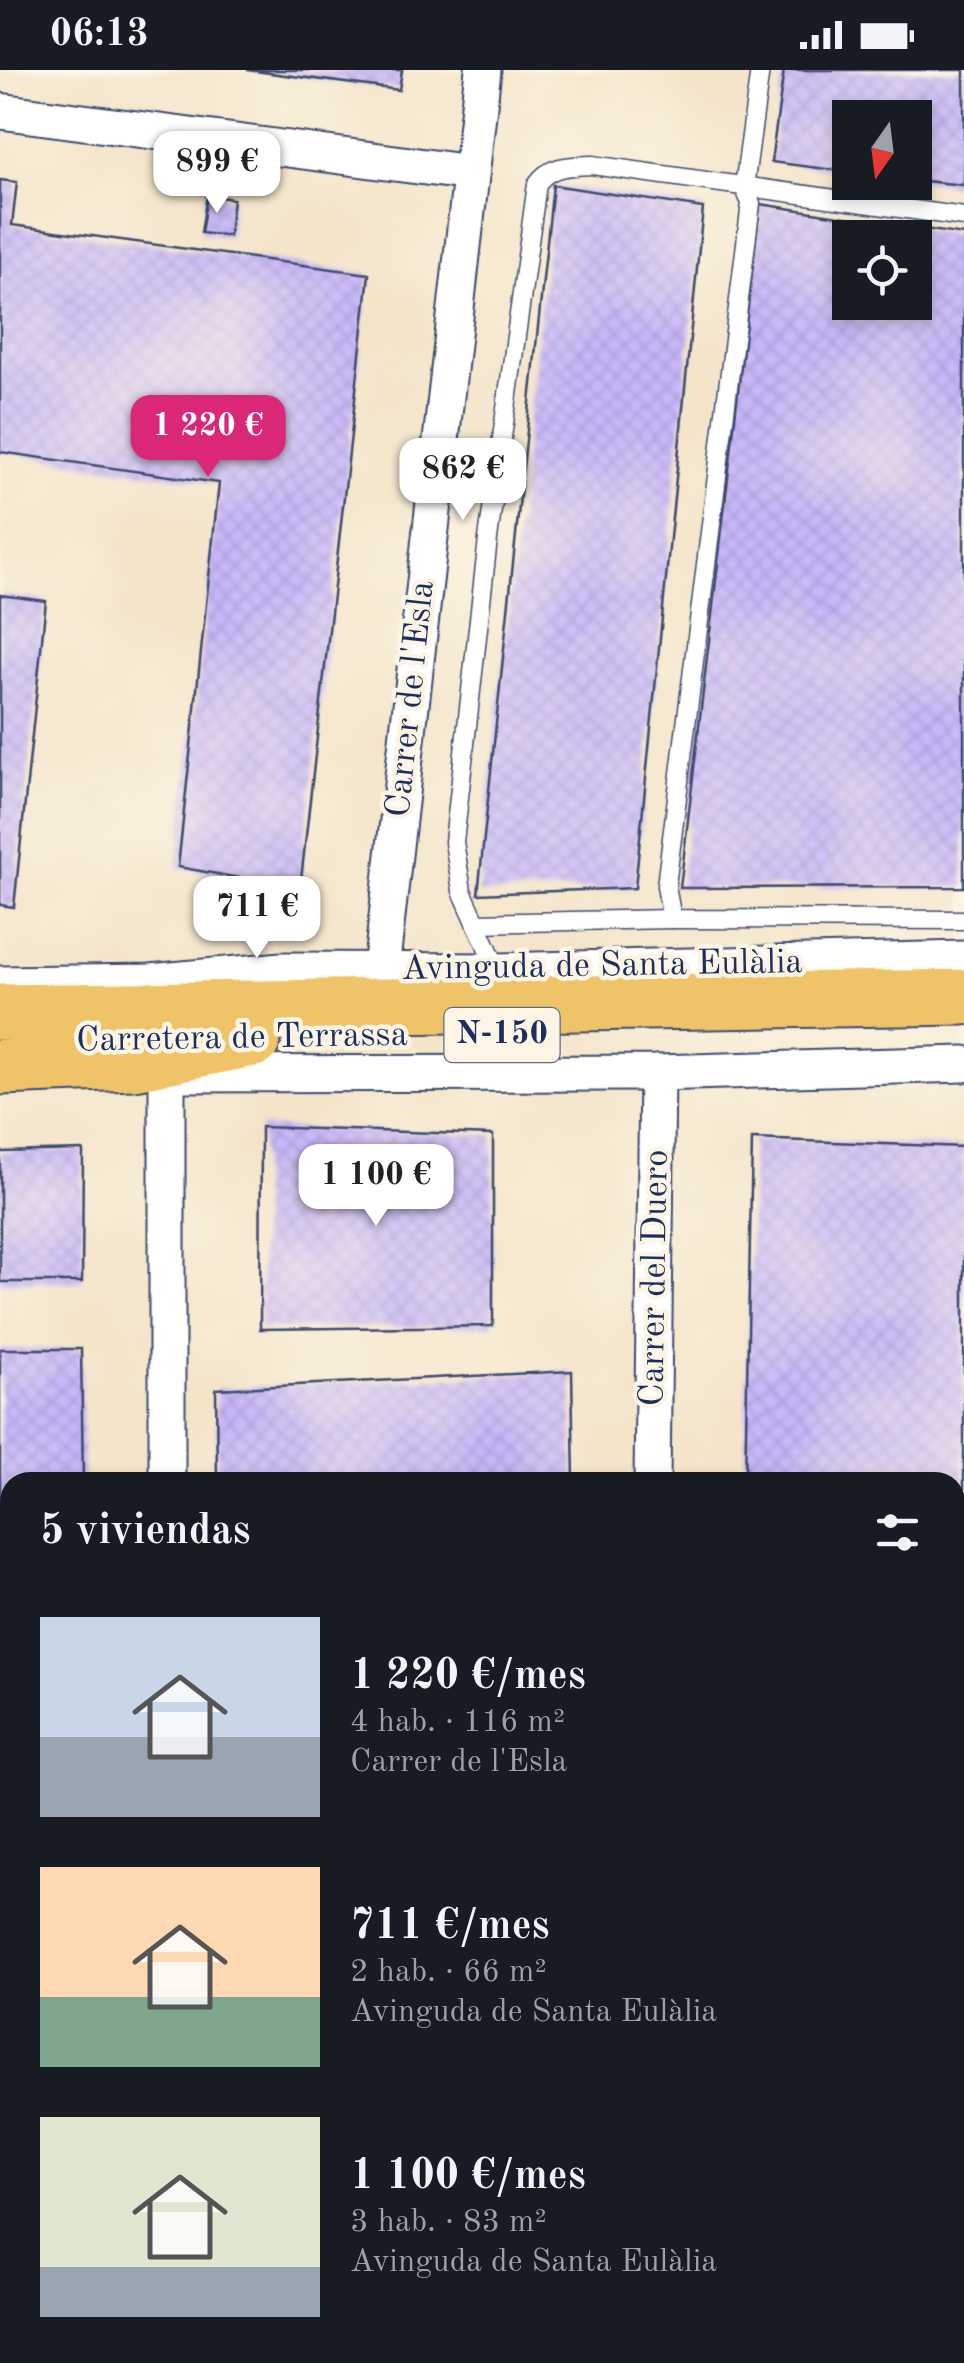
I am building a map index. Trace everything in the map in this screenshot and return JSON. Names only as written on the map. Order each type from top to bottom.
[{"type":"main road","name":"Carretera de Terrassa","points":[[0,1012],[368,988],[964,1028]]},
{"type":"main road","name":"Carretera de Terrassa","points":[[0,1042],[253,1038],[751,1016],[964,996]]},
{"type":"main road","points":[[0,1067],[150,1068],[253,1038]]},
{"type":"street","name":"Carrer de l'Esla","points":[[368,988],[483,70]]},
{"type":"street","points":[[0,111],[471,173]]},
{"type":"street","name":"Avinguda de Santa Eulàlia","points":[[368,988],[498,971],[964,959]]},
{"type":"street","name":"Carretera de Terrassa","points":[[0,984],[150,982],[368,988]]},
{"type":"street","points":[[167,1472],[150,1068],[657,1073],[964,1064]]},
{"type":"street","name":"Carrer del Duero","points":[[652,1472],[657,1073]]},
{"type":"lane","points":[[672,919],[666,886],[751,204],[744,187],[760,70]]},
{"type":"lane","points":[[498,971],[462,891],[454,842],[488,539],[537,184],[545,173],[563,166],[592,166],[964,217]]},
{"type":"lane","points":[[476,923],[964,920]]},
{"type":"building","points":[[247,70],[402,70],[399,90]]},
{"type":"building","points":[[784,70],[964,70],[964,185],[932,182],[932,100],[832,100],[832,170],[771,162]]},
{"type":"building","points":[[0,180],[17,182],[12,225],[369,274],[300,889],[178,867],[219,483],[0,452]]},
{"type":"building","points":[[553,185],[703,208],[635,888],[478,894]]},
{"type":"building","points":[[207,195],[233,199],[229,236],[201,233]]},
{"type":"building","points":[[760,204],[865,220],[832,220],[832,320],[932,320],[932,230],[964,235],[964,887],[680,888]]},
{"type":"building","points":[[0,595],[46,601],[14,907],[0,905]]},
{"type":"building","points":[[261,1127],[493,1135],[493,1326],[260,1329]]},
{"type":"building","points":[[752,1139],[964,1147],[964,1472],[745,1472]]},
{"type":"building","points":[[83,1150],[82,1282],[0,1282],[0,1152]]},
{"type":"building","points":[[0,1349],[81,1349],[83,1472],[0,1472]]},
{"type":"building","points":[[572,1371],[574,1472],[217,1472],[216,1389]]}]
